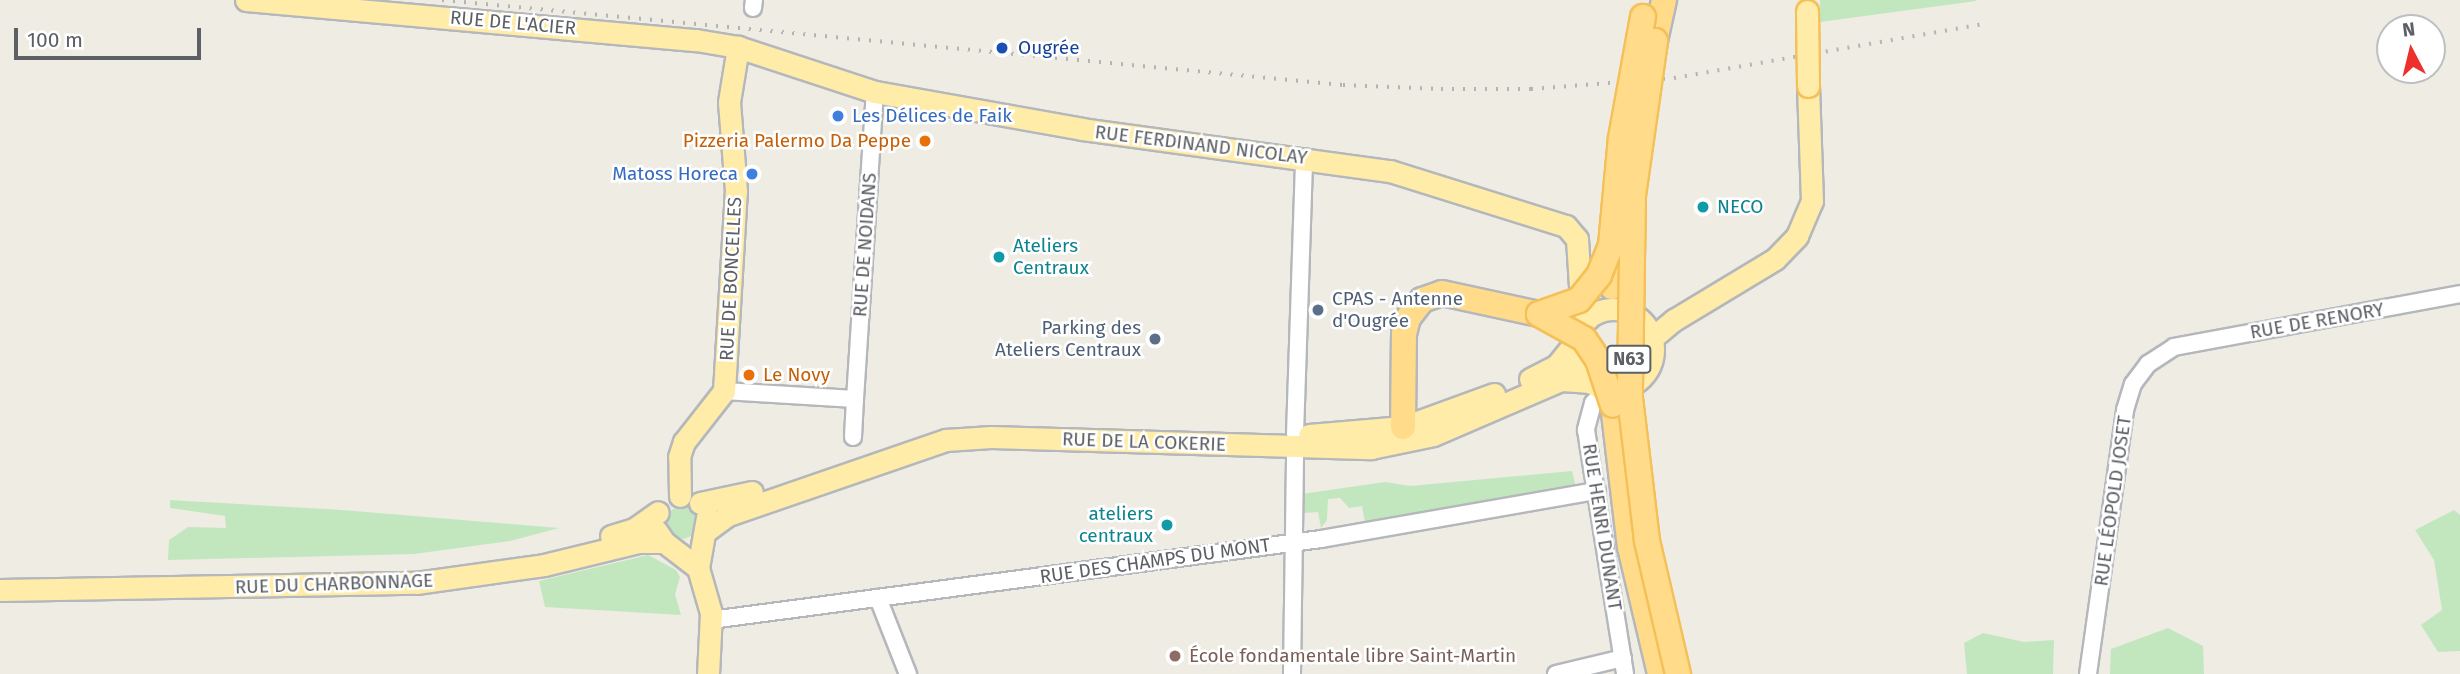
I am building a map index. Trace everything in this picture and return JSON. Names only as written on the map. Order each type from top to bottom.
[{"type":"highway","name":"N63","points":[[1656,13],[1621,138],[1612,245],[1611,397],[1630,547],[1660,674]]},
{"type":"highway","name":"N63","points":[[1656,13],[1633,196],[1630,398],[1647,541],[1678,674]]},
{"type":"highway","points":[[1539,314],[1579,300],[1599,275],[1612,245]]},
{"type":"highway","points":[[1403,428],[1408,317],[1430,296],[1456,295],[1539,314],[1584,339],[1598,360],[1611,397]]},
{"type":"main road","name":"RUE DE L'ACIER","points":[[246,0],[600,30],[738,47]]},
{"type":"main road","points":[[1646,330],[1771,246],[1791,224],[1809,190],[1807,6]]},
{"type":"main road","name":"RUE FERDINAND NICOLAY","points":[[738,47],[875,92],[1082,129],[1304,157],[1390,171],[1566,226],[1577,239],[1581,303],[1588,318]]},
{"type":"main road","name":"RUE DE BONCELLES","points":[[724,391],[736,191],[729,102],[738,47]]},
{"type":"main road","points":[[1588,318],[1619,310],[1646,330],[1651,362],[1644,376],[1611,397]]},
{"type":"main road","name":"RUE DE LA COKERIE","points":[[690,500],[729,500],[905,438],[954,425],[1295,441],[1403,428],[1549,371],[1574,344],[1588,318]]},
{"type":"main road","points":[[1574,344],[1576,365],[1587,382]]},
{"type":"main road","name":"RUE DE LA COKERIE","points":[[705,534],[751,507],[946,440],[991,437],[1402,444],[1557,382],[1587,382],[1611,397]]},
{"type":"main road","points":[[708,674],[711,620],[698,568],[706,513],[690,500],[679,457],[684,442],[724,391]]},
{"type":"main road","points":[[690,500],[667,500],[658,512],[656,527],[670,545],[698,568]]},
{"type":"main road","name":"RUE DU CHARBONNAGE","points":[[0,576],[345,574],[424,568],[604,538],[634,529],[658,512]]},
{"type":"main road","points":[[670,545],[691,547],[705,534]]},
{"type":"main road","name":"RUE DU CHARBONNAGE","points":[[0,590],[416,583],[544,565],[638,542],[670,545]]},
{"type":"street","name":"RUE DE NOIDANS","points":[[853,437],[875,92]]},
{"type":"street","points":[[1292,674],[1295,441],[1304,157]]},
{"type":"street","name":"RUE DE RENORY","points":[[2174,347],[2460,294]]},
{"type":"street","name":"RUE LÉOPOLD JOSET","points":[[2088,674],[2129,395],[2148,364],[2174,347]]},
{"type":"street","points":[[724,391],[855,399]]},
{"type":"street","name":"RUE HENRI DUNANT","points":[[1611,397],[1587,416],[1624,666]]},
{"type":"street","name":"RUE DES CHAMPS DU MONT","points":[[711,620],[1294,542],[1597,491]]},
{"type":"street","points":[[878,598],[908,674]]},
{"type":"street","points":[[1556,674],[1624,666]]},
{"type":"green space","points":[[1820,0],[1976,0],[1976,1],[1820,22]]},
{"type":"green space","points":[[1572,471],[1576,487],[1365,523],[1362,506],[1349,508],[1340,498],[1328,499],[1327,520],[1321,528],[1318,512],[1304,513],[1302,494],[1385,482],[1410,486]]},
{"type":"green space","points":[[170,500],[342,510],[559,528],[510,541],[414,554],[168,560],[169,540],[188,527],[226,528],[225,516],[170,508]]},
{"type":"green space","points":[[681,504],[692,508],[699,517],[695,534],[684,539],[673,537],[665,524],[667,513]]},
{"type":"green space","points":[[2454,510],[2460,515],[2460,651],[2438,652],[2421,625],[2442,610],[2434,560],[2415,530]]},
{"type":"green space","points":[[648,555],[676,570],[680,577],[675,594],[681,615],[545,607],[539,581]]},
{"type":"green space","points":[[2168,628],[2203,646],[2204,674],[2110,674],[2111,649]]},
{"type":"green space","points":[[1983,633],[2024,642],[2054,640],[2053,674],[1967,674],[1964,643]]},
{"type":"railway","points":[[442,0],[1343,85],[1441,89],[1531,89],[1674,78],[1983,24]]},
{"type":"place","name":"Ougrée","points":[[1002,48]]},
{"type":"place","name":"Les Délices de Faik","points":[[838,116]]},
{"type":"place","name":"Pizzeria Palermo Da Peppe","points":[[925,141]]},
{"type":"place","name":"Matoss Horeca","points":[[752,174]]},
{"type":"place","name":"NECO","points":[[1703,207]]},
{"type":"place","name":"Ateliers Centraux","points":[[999,257]]},
{"type":"place","name":"CPAS - Antenne d'Ougrée","points":[[1318,310]]},
{"type":"place","name":"Parking des Ateliers Centraux","points":[[1155,339]]},
{"type":"place","name":"Le Novy","points":[[749,375]]},
{"type":"place","name":"ateliers centraux","points":[[1167,525]]},
{"type":"place","name":"École fondamentale libre Saint-Martin","points":[[1175,656]]}]
